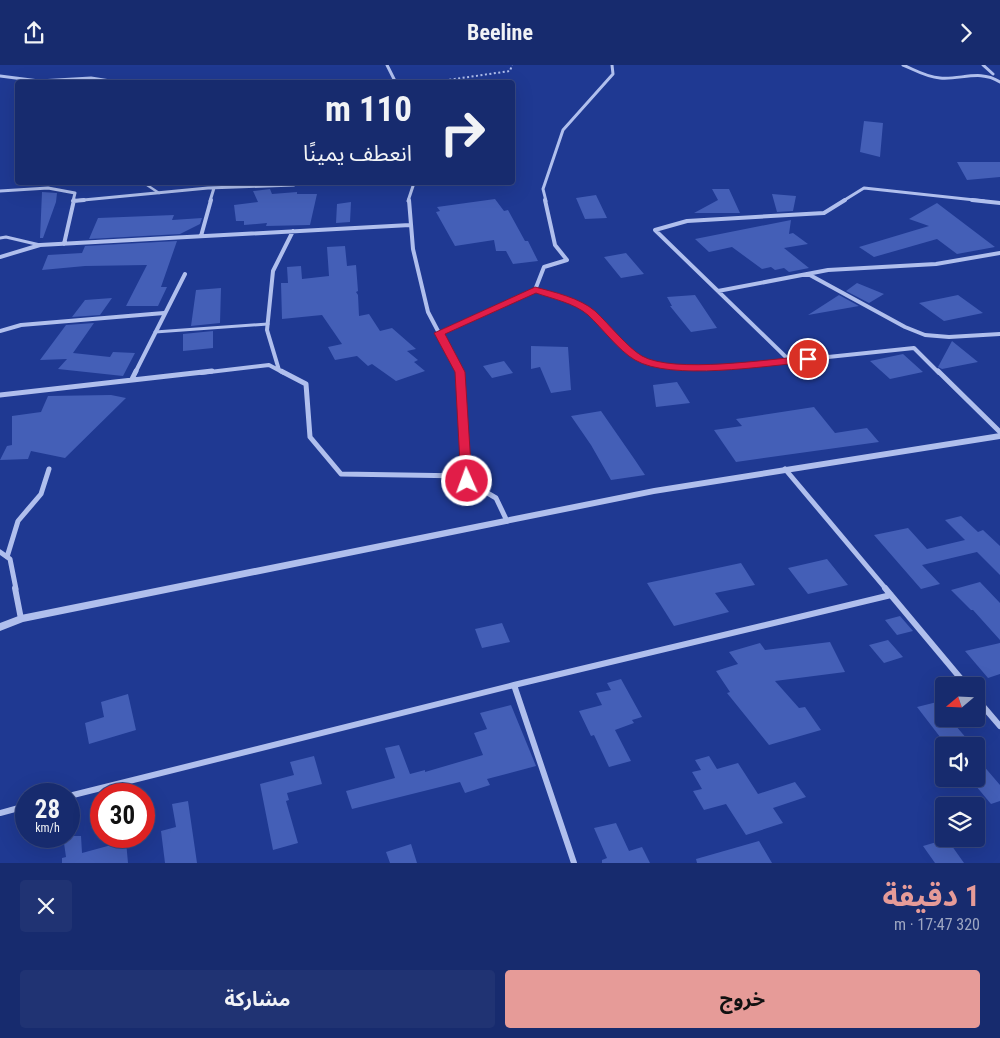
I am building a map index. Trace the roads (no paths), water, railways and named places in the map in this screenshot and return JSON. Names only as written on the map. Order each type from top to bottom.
[{"type":"street","points":[[388,65],[395,80]]},
{"type":"street","points":[[535,290],[544,267],[567,260],[555,245],[543,189],[562,130],[613,74],[612,65]]},
{"type":"street","points":[[903,65],[934,77],[983,72],[993,75]]},
{"type":"street","points":[[983,65],[1000,82]]},
{"type":"street","points":[[0,76],[31,80]]},
{"type":"street","points":[[72,80],[91,77],[107,80]]},
{"type":"street","points":[[73,201],[214,188],[294,185]]},
{"type":"street","points":[[413,185],[408,202],[410,225],[413,249],[428,312],[460,372],[467,481],[496,498],[507,521]]},
{"type":"street","points":[[790,361],[655,229],[687,221],[824,213],[864,187],[1000,203]]},
{"type":"street","points":[[0,191],[48,188],[75,193],[64,244]]},
{"type":"street","points":[[201,236],[214,188]]},
{"type":"street","points":[[0,257],[40,245],[410,225]]},
{"type":"street","points":[[279,370],[267,330],[273,271],[293,231]]},
{"type":"street","points":[[718,291],[755,286],[828,270],[934,264],[986,257],[1000,253]]},
{"type":"street","points":[[132,379],[185,274]]},
{"type":"street","points":[[808,274],[905,327],[925,335],[964,337],[1000,334]]},
{"type":"street","points":[[439,333],[535,290],[580,305],[637,357],[657,365],[678,367],[742,365],[914,347],[1000,432]]},
{"type":"street","points":[[0,331],[21,325],[164,313]]},
{"type":"street","points":[[0,395],[269,365],[306,385],[310,437],[341,474],[466,476]]},
{"type":"street","points":[[0,627],[21,619],[654,491],[1000,436]]},
{"type":"street","points":[[7,557],[18,521],[41,494],[49,469]]},
{"type":"street","points":[[785,469],[959,677]]},
{"type":"street","points":[[0,552],[10,559],[21,619]]},
{"type":"street","points":[[80,793],[514,685],[891,595]]},
{"type":"street","points":[[514,685],[574,863]]},
{"type":"street","points":[[985,708],[1000,726]]},
{"type":"street","points":[[0,813],[15,809]]},
{"type":"lane","points":[[147,185],[159,193]]},
{"type":"lane","points":[[0,238],[6,237],[40,245]]},
{"type":"lane","points":[[155,332],[268,324]]}]
